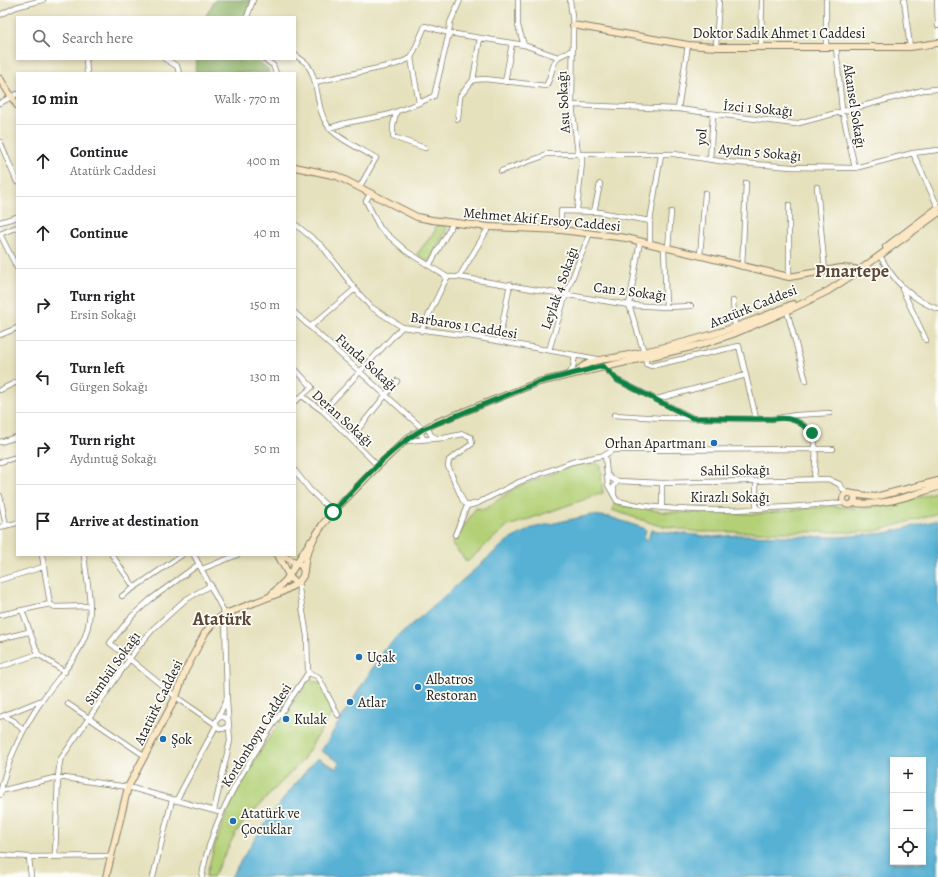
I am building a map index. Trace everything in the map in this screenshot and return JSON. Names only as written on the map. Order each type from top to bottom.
[{"type":"main road","name":"Doktor Sadık Ahmet 1 Caddesi","points":[[572,25],[688,45],[716,47],[910,47],[938,43]]},
{"type":"main road","points":[[0,78],[15,95]]},
{"type":"main road","name":"Mehmet Akif Ersoy Caddesi","points":[[296,167],[337,176],[417,217],[489,227],[561,230],[590,233],[640,241],[742,267],[790,277],[841,268],[856,271]]},
{"type":"main road","name":"Atatürk Caddesi","points":[[856,271],[938,207]]},
{"type":"main road","name":"Atatürk Caddesi","points":[[577,372],[645,355],[735,328],[805,298],[849,275],[880,256],[938,213]]},
{"type":"main road","points":[[841,268],[849,275]]},
{"type":"main road","name":"Atatürk Caddesi","points":[[577,372],[588,364],[600,360],[645,355],[700,345],[733,334],[787,311],[828,290],[849,275]]},
{"type":"main road","points":[[600,360],[603,366]]},
{"type":"main road","points":[[269,596],[281,586],[333,512],[378,466],[406,441],[425,428],[532,384],[577,372]]},
{"type":"main road","points":[[938,481],[875,497],[846,493],[843,498],[844,503],[848,505],[853,503],[873,504],[886,502],[938,487]]},
{"type":"main road","points":[[853,494],[855,499],[853,503]]},
{"type":"main road","points":[[280,556],[288,575],[298,583],[304,571],[306,556],[314,538]]},
{"type":"main road","points":[[282,556],[295,564],[301,565],[304,571]]},
{"type":"main road","name":"Atatürk Caddesi","points":[[106,877],[128,788],[176,698],[186,672],[205,633],[215,621],[225,614],[298,583]]},
{"type":"street","points":[[16,7],[17,0]]},
{"type":"street","points":[[0,15],[16,7],[43,0]]},
{"type":"street","points":[[247,16],[253,0]]},
{"type":"street","points":[[329,128],[396,113],[434,96],[450,23],[460,0]]},
{"type":"street","points":[[518,0],[518,26],[524,45]]},
{"type":"street","name":"Asu Sokağı","points":[[570,0],[572,25],[572,104],[578,153],[582,158],[577,210]]},
{"type":"street","points":[[716,47],[719,0]]},
{"type":"street","points":[[761,46],[762,0]]},
{"type":"street","points":[[826,0],[826,46]]},
{"type":"street","points":[[904,0],[910,47]]},
{"type":"street","points":[[937,0],[938,26]]},
{"type":"street","points":[[420,103],[411,58],[425,26],[449,33],[524,45],[558,57]]},
{"type":"street","points":[[458,119],[460,96],[473,80],[480,38]]},
{"type":"street","points":[[504,82],[512,43]]},
{"type":"street","points":[[678,109],[688,45]]},
{"type":"street","name":"Akansel Sokağı","points":[[836,46],[842,110],[855,168]]},
{"type":"street","points":[[473,80],[546,86],[550,79],[552,65],[558,57],[572,50]]},
{"type":"street","points":[[296,56],[307,64],[315,82],[321,110],[329,128],[338,136],[376,158],[358,188]]},
{"type":"street","points":[[315,82],[397,64],[411,58]]},
{"type":"street","points":[[86,60],[87,72]]},
{"type":"street","points":[[167,60],[177,66],[179,72]]},
{"type":"street","points":[[266,60],[273,65],[276,72]]},
{"type":"street","name":"İzci 1 Sokağı","points":[[572,104],[678,109],[713,115],[795,124],[842,110],[923,90],[938,89]]},
{"type":"street","points":[[0,103],[15,95]]},
{"type":"street","points":[[396,113],[392,137],[425,148]]},
{"type":"street","name":"yol","points":[[710,160],[713,115]]},
{"type":"street","points":[[0,142],[16,180]]},
{"type":"street","name":"Aydın 5 Sokağı","points":[[501,171],[546,154],[674,154],[710,160],[792,167],[855,168],[913,153],[938,150]]},
{"type":"street","points":[[913,153],[938,207]]},
{"type":"street","points":[[650,244],[650,221],[661,155]]},
{"type":"street","points":[[742,267],[746,183]]},
{"type":"street","points":[[594,212],[600,184]]},
{"type":"street","points":[[817,187],[825,271]]},
{"type":"street","points":[[700,256],[705,193]]},
{"type":"street","points":[[370,194],[366,201],[380,228],[406,251],[447,277],[421,331]]},
{"type":"street","points":[[789,205],[790,277]]},
{"type":"street","points":[[561,230],[561,211],[577,210],[650,221]]},
{"type":"street","points":[[666,307],[666,248],[671,212]]},
{"type":"street","points":[[0,222],[16,217]]},
{"type":"street","points":[[429,266],[453,223]]},
{"type":"street","name":"Barbaros 1 Caddesi","points":[[296,225],[322,246],[355,289],[371,307],[402,327],[549,350],[600,360]]},
{"type":"street","points":[[16,227],[0,234],[16,266]]},
{"type":"street","points":[[459,277],[489,227]]},
{"type":"street","name":"Leylak 4 Sokağı","points":[[549,350],[566,294],[590,233]]},
{"type":"street","points":[[640,241],[628,305],[645,355],[646,364],[651,366],[739,346],[756,418]]},
{"type":"street","points":[[880,256],[889,272],[901,287],[926,340]]},
{"type":"street","name":"Can 2 Sokağı","points":[[447,277],[459,277],[510,284],[628,305],[666,307],[691,306]]},
{"type":"street","points":[[499,342],[510,284]]},
{"type":"street","points":[[901,287],[930,306],[938,309]]},
{"type":"street","points":[[310,327],[355,289]]},
{"type":"street","points":[[733,301],[735,328]]},
{"type":"street","points":[[787,311],[806,381]]},
{"type":"street","name":"Funda Sokağı","points":[[296,314],[425,428],[431,436],[438,438]]},
{"type":"street","points":[[323,411],[402,327]]},
{"type":"street","points":[[0,334],[16,328]]},
{"type":"street","points":[[575,355],[577,372]]},
{"type":"street","points":[[570,374],[575,363]]},
{"type":"street","points":[[603,366],[617,380],[692,418]]},
{"type":"street","name":"Deran Sokağı","points":[[296,370],[312,386],[302,396],[323,411],[378,466]]},
{"type":"street","points":[[657,399],[746,375]]},
{"type":"street","points":[[351,438],[397,381]]},
{"type":"street","points":[[0,390],[16,382]]},
{"type":"street","points":[[296,400],[302,396]]},
{"type":"street","points":[[614,414],[692,418],[772,419],[796,415],[830,413]]},
{"type":"street","points":[[785,417],[805,425],[812,433],[817,449],[814,479]]},
{"type":"street","points":[[423,438],[421,434],[425,428]]},
{"type":"street","points":[[406,441],[463,434],[468,435],[472,440],[468,448],[449,460],[448,466],[463,501],[468,506]]},
{"type":"street","points":[[0,442],[16,437]]},
{"type":"street","points":[[455,535],[468,506],[478,503],[506,487],[572,462],[605,455],[614,450],[833,449]]},
{"type":"street","points":[[605,455],[608,485],[614,494]]},
{"type":"street","points":[[0,462],[16,457]]},
{"type":"street","points":[[296,472],[310,490],[333,512]]},
{"type":"street","points":[[606,473],[612,479],[618,481],[614,486],[614,494]]},
{"type":"street","name":"Sahil Sokağı","points":[[618,481],[662,483],[828,478],[834,480],[846,493]]},
{"type":"street","points":[[756,481],[756,509]]},
{"type":"street","points":[[662,483],[662,508]]},
{"type":"street","name":"Kirazlı Sokağı","points":[[614,494],[617,501],[662,508],[756,509],[844,503]]},
{"type":"street","points":[[0,496],[6,526]]},
{"type":"street","points":[[0,527],[16,523]]},
{"type":"street","points":[[42,556],[50,604]]},
{"type":"street","points":[[113,556],[134,587]]},
{"type":"street","points":[[122,596],[180,556]]},
{"type":"street","points":[[195,556],[225,614],[227,698],[230,741],[214,810]]},
{"type":"street","points":[[228,723],[223,729],[219,729],[176,698],[110,643],[132,616],[151,598],[201,567],[235,556]]},
{"type":"street","points":[[0,792],[23,730],[42,700],[65,672],[78,653],[85,638],[90,606],[84,557]]},
{"type":"street","points":[[0,580],[43,567]]},
{"type":"street","points":[[298,583],[307,636],[308,673],[317,676],[320,680],[338,715]]},
{"type":"street","name":"Sümbül Sokağı","points":[[58,777],[60,760],[90,719],[130,659],[154,628],[186,600],[211,585]]},
{"type":"street","points":[[0,615],[50,604],[55,607],[90,606]]},
{"type":"street","points":[[22,610],[28,632],[38,654],[65,672]]},
{"type":"street","points":[[0,639],[28,632]]},
{"type":"street","points":[[0,667],[38,654]]},
{"type":"street","name":"Kordonboyu Caddesi","points":[[202,877],[210,843],[222,813],[238,780],[308,673]]},
{"type":"street","points":[[153,877],[174,801],[215,725],[227,698]]},
{"type":"street","points":[[2,717],[17,709],[42,700]]},
{"type":"street","points":[[68,704],[145,756]]},
{"type":"street","points":[[2,717],[14,721],[23,730]]},
{"type":"street","points":[[218,718],[226,718],[228,723]]},
{"type":"street","points":[[0,792],[58,777],[128,788],[222,813]]},
{"type":"street","points":[[55,856],[58,777]]},
{"type":"street","points":[[0,855],[29,857],[110,856]]},
{"type":"street","points":[[29,857],[31,877]]},
{"type":"green space","points":[[215,0],[251,0],[245,16],[206,16]]},
{"type":"green space","points":[[197,60],[256,60],[268,69],[269,72],[195,72]]},
{"type":"green space","points":[[436,225],[447,226],[447,229],[429,261],[426,261],[417,254],[435,231]]},
{"type":"green space","points":[[596,463],[600,465],[603,493],[506,527],[467,562],[452,544],[476,508],[485,509],[515,488],[558,471],[559,469],[579,464]]},
{"type":"green space","points":[[938,491],[938,513],[876,531],[698,532],[657,525],[612,510],[614,504],[665,512],[756,514],[832,506],[864,509],[923,496]]},
{"type":"green space","points":[[310,678],[315,682],[322,682],[334,709],[302,761],[247,818],[235,834],[213,877],[206,877],[215,844],[229,806],[259,753]]},
{"type":"water","points":[[591,515],[610,517],[646,529],[644,539],[648,540],[651,530],[713,537],[739,535],[839,537],[886,533],[938,520],[938,877],[231,877],[250,845],[271,815],[317,758],[336,768],[339,762],[321,751],[378,659],[383,656],[382,651],[507,541],[532,528]]},
{"type":"place","name":"Orhan Apartmanı","points":[[714,443]]},
{"type":"place","name":"Uçak","points":[[359,657]]},
{"type":"place","name":"Albatros Restoran","points":[[418,687]]},
{"type":"place","name":"Atlar","points":[[350,702]]},
{"type":"place","name":"Kulak","points":[[286,719]]},
{"type":"place","name":"Şok","points":[[163,739]]},
{"type":"place","name":"Atatürk ve Çocuklar","points":[[233,821]]},
{"type":"district","name":"Pınartepe","points":[[852,271]]},
{"type":"district","name":"Atatürk","points":[[222,619]]},
{"type":"route","points":[[333,512],[378,466],[409,438],[423,429],[539,382],[577,372],[584,372],[603,366],[605,370],[617,380],[692,418],[772,419],[785,417],[805,425],[812,433]]}]
